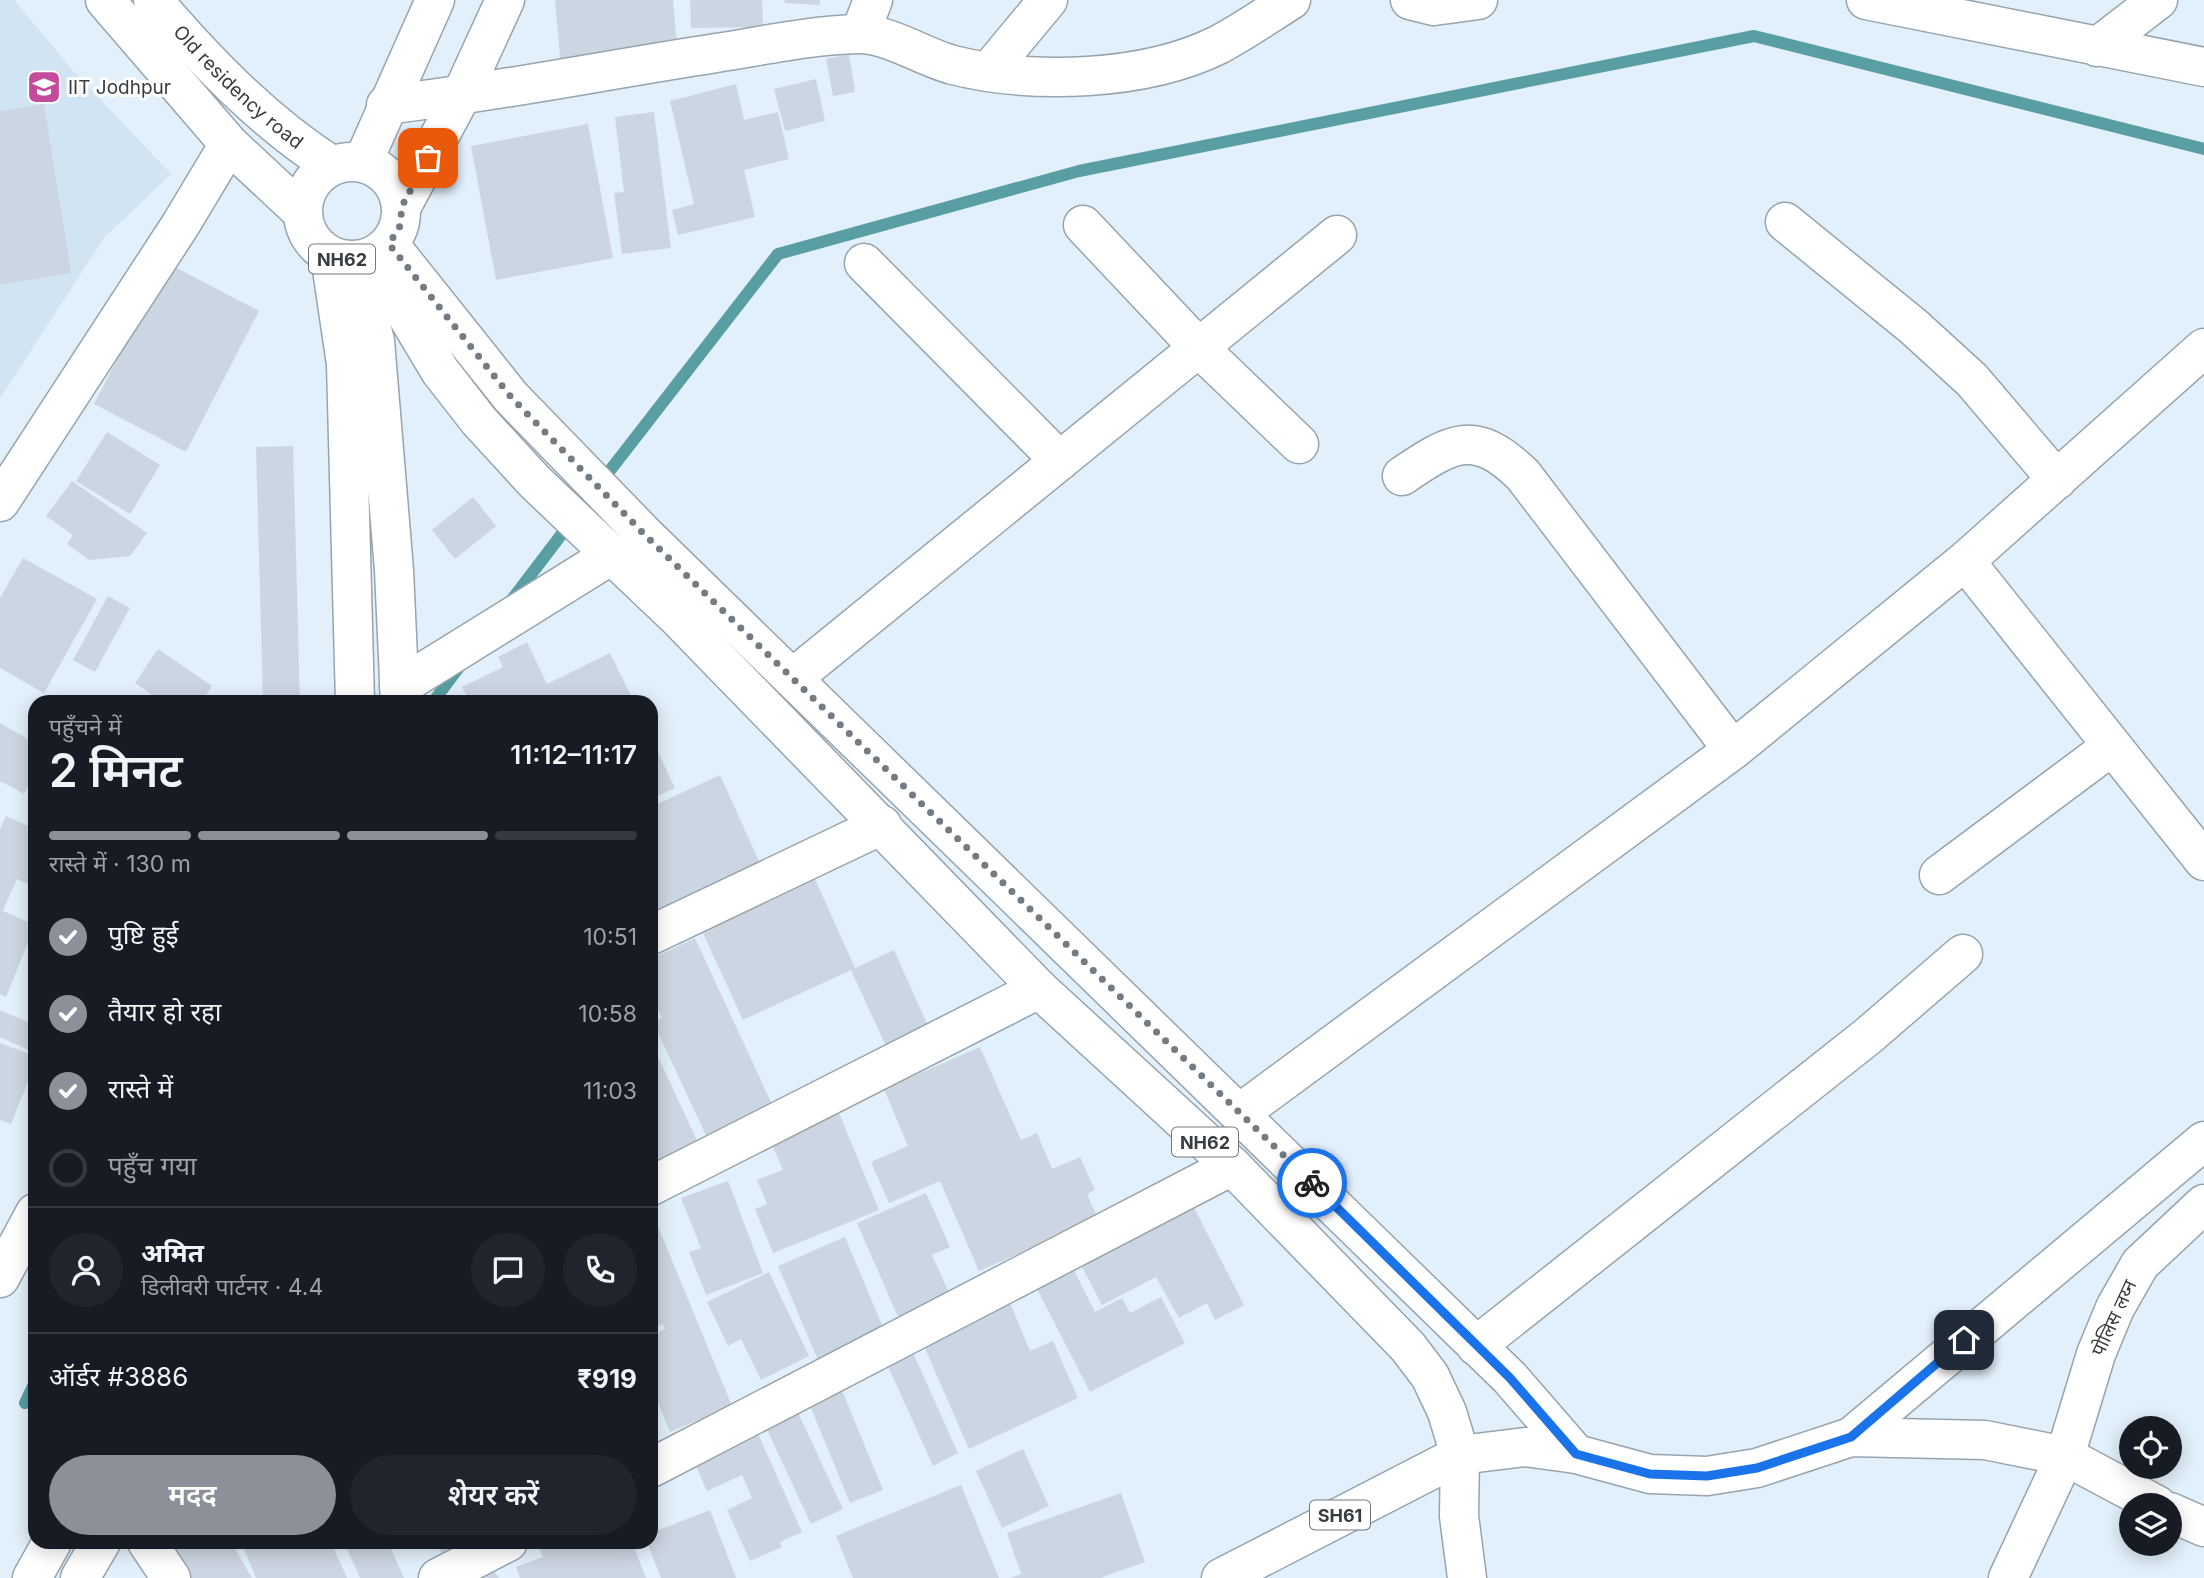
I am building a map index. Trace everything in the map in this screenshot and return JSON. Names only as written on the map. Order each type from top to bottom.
[{"type":"main road","name":"Old residency road","points":[[105,0],[229,144],[302,212]]},
{"type":"main road","name":"Old residency road","points":[[153,0],[224,78],[288,137],[347,164]]},
{"type":"main road","points":[[347,164],[386,105],[435,0]]},
{"type":"main road","points":[[402,206],[461,96],[505,0]]},
{"type":"main road","points":[[971,68],[1048,0]]},
{"type":"main road","points":[[386,105],[461,96],[872,24],[971,68],[1018,76],[1099,74],[1163,66],[1218,45],[1291,0]]},
{"type":"main road","points":[[1410,0],[1434,6],[1478,0]]},
{"type":"main road","points":[[1866,0],[2204,67]]},
{"type":"main road","points":[[2098,47],[2158,0]]},
{"type":"main road","points":[[0,502],[181,224],[229,144]]},
{"type":"main road","points":[[302,212],[305,193],[316,176],[347,164],[382,170],[395,186],[402,206]]},
{"type":"main road","name":"NH62","points":[[362,255],[400,226],[402,206]]},
{"type":"main road","name":"NH62","points":[[302,212],[306,230],[316,245],[362,255],[511,397],[644,534],[794,677],[1061,942],[1510,1378],[1576,1454]]},
{"type":"main road","points":[[1785,222],[1914,327],[1972,380],[2057,480]]},
{"type":"main road","points":[[1083,225],[1198,347],[1299,444]]},
{"type":"main road","points":[[794,677],[1337,235]]},
{"type":"main road","points":[[362,255],[375,341],[394,570],[400,694]]},
{"type":"main road","points":[[355,695],[346,364],[362,255]]},
{"type":"main road","name":"NH62","points":[[362,255],[440,371],[479,421],[535,482],[613,554],[883,825],[1039,989],[1232,1166],[1408,1347],[1430,1376],[1447,1412],[1460,1455],[1459,1516],[1466,1578]]},
{"type":"main road","points":[[864,263],[1060,461]]},
{"type":"main road","points":[[1240,1113],[1733,750],[1965,561],[2204,348]]},
{"type":"main road","points":[[1402,476],[1438,452],[1456,445],[1475,445],[1501,453],[1523,475],[1733,750]]},
{"type":"main road","points":[[400,694],[613,554]]},
{"type":"main road","points":[[1965,561],[2204,861]]},
{"type":"main road","points":[[1939,876],[2112,746]]},
{"type":"main road","points":[[658,932],[883,825]]},
{"type":"main road","points":[[1476,1346],[1868,1036],[1963,954]]},
{"type":"main road","points":[[658,1182],[1039,989]]},
{"type":"main road","points":[[1851,1437],[2204,1142]]},
{"type":"main road","points":[[658,1464],[1232,1166]]},
{"type":"main road","name":"पोलिस लय्न","points":[[2008,1578],[2065,1456],[2096,1354],[2115,1308],[2140,1264],[2204,1204]]},
{"type":"main road","points":[[0,1278],[28,1226]]},
{"type":"main road","points":[[1460,1455],[1525,1447],[1576,1454],[1650,1474],[1707,1476],[1757,1468],[1851,1437],[1984,1440],[2065,1456],[2134,1493]]},
{"type":"main road","name":"SH61","points":[[1222,1578],[1460,1455]]},
{"type":"main road","points":[[2182,1518],[2204,1528]]},
{"type":"main road","points":[[32,1578],[48,1549]]},
{"type":"main road","points":[[80,1578],[97,1549]]},
{"type":"main road","points":[[152,1549],[171,1578]]},
{"type":"main road","points":[[438,1578],[494,1549]]},
{"type":"shaded area","name":"IIT Jodhpur","points":[[0,0],[14,0],[74,72],[171,174],[104,238],[0,398]]},
{"type":"building","points":[[555,0],[673,0],[678,58],[561,68]]},
{"type":"building","points":[[690,0],[762,0],[763,27],[691,28]]},
{"type":"building","points":[[785,0],[820,0],[820,5],[784,3]]},
{"type":"building","points":[[849,54],[855,92],[833,96],[826,59]]},
{"type":"building","points":[[816,79],[825,121],[785,131],[774,89]]},
{"type":"building","points":[[736,84],[744,120],[778,112],[789,159],[744,170],[755,217],[678,235],[672,210],[694,204],[670,101]]},
{"type":"building","points":[[44,104],[71,273],[0,285],[0,111]]},
{"type":"building","points":[[654,112],[671,248],[622,254],[614,193],[624,192],[615,117]]},
{"type":"building","points":[[588,124],[613,258],[496,280],[471,146]]},
{"type":"building","points":[[167,263],[259,311],[186,452],[94,404]]},
{"type":"building","points":[[107,432],[160,465],[130,514],[76,481]]},
{"type":"building","points":[[293,446],[300,695],[263,695],[256,447]]},
{"type":"building","points":[[72,481],[147,533],[130,556],[89,560],[67,544],[73,535],[46,516]]},
{"type":"building","points":[[473,497],[496,526],[455,559],[432,530]]},
{"type":"building","points":[[23,558],[97,599],[44,693],[0,668],[0,598]]},
{"type":"building","points":[[108,596],[130,608],[95,672],[73,660]]},
{"type":"building","points":[[527,642],[547,684],[610,653],[631,695],[466,695],[462,687],[503,667],[498,657]]},
{"type":"building","points":[[158,649],[212,686],[206,695],[152,695],[135,683]]},
{"type":"building","points":[[0,723],[28,739],[28,787],[24,794],[0,781]]},
{"type":"building","points":[[658,752],[675,788],[658,796]]},
{"type":"building","points":[[720,775],[763,870],[658,918],[658,804]]},
{"type":"building","points":[[6,816],[28,826],[28,884],[17,879],[3,911],[28,922],[28,942],[6,997],[0,994],[0,829]]},
{"type":"building","points":[[815,879],[855,968],[894,950],[929,1028],[887,1048],[851,970],[743,1020],[702,931]]},
{"type":"building","points":[[695,938],[776,1113],[710,1144],[658,1033],[658,1020],[662,1018],[658,1009],[658,956]]},
{"type":"building","points":[[0,1010],[28,1022],[28,1050],[0,1037]]},
{"type":"building","points":[[0,1043],[28,1053],[28,1082],[11,1124],[0,1120]]},
{"type":"building","points":[[980,1047],[1021,1140],[1037,1133],[1052,1169],[1080,1157],[1095,1190],[1087,1194],[1098,1219],[979,1271],[940,1181],[889,1203],[871,1162],[908,1146],[884,1089]]},
{"type":"building","points":[[658,1057],[702,1151],[658,1172]]},
{"type":"building","points":[[839,1113],[879,1210],[773,1253],[755,1209],[767,1204],[757,1180],[783,1170],[771,1142]]},
{"type":"building","points":[[728,1181],[763,1273],[706,1295],[689,1252],[701,1248],[681,1198]]},
{"type":"building","points":[[926,1193],[950,1247],[932,1255],[950,1295],[898,1317],[857,1223]]},
{"type":"building","points":[[1191,1202],[1244,1305],[1215,1320],[1207,1303],[1179,1318],[1156,1277],[1102,1305],[1079,1261]]},
{"type":"building","points":[[658,1226],[732,1406],[670,1432],[658,1403],[658,1332],[665,1329],[663,1324],[658,1326]]},
{"type":"building","points":[[845,1237],[885,1332],[818,1360],[778,1266]]},
{"type":"building","points":[[1071,1264],[1095,1312],[1122,1298],[1130,1313],[1161,1297],[1185,1343],[1090,1392],[1034,1283]]},
{"type":"building","points":[[769,1272],[809,1356],[761,1380],[741,1339],[728,1346],[707,1302]]},
{"type":"building","points":[[1008,1298],[1030,1351],[1053,1341],[1078,1398],[969,1449],[920,1337]]},
{"type":"building","points":[[909,1344],[958,1453],[933,1466],[883,1355]]},
{"type":"building","points":[[839,1383],[883,1490],[850,1503],[806,1396]]},
{"type":"building","points":[[794,1404],[843,1509],[811,1524],[762,1419]]},
{"type":"building","points":[[755,1427],[802,1532],[780,1542],[782,1547],[750,1561],[727,1510],[752,1498],[742,1475],[707,1491],[691,1455]]},
{"type":"building","points":[[1023,1449],[1049,1506],[1002,1528],[976,1471]]},
{"type":"building","points":[[961,1485],[999,1578],[853,1578],[836,1536]]},
{"type":"building","points":[[1121,1493],[1145,1562],[1100,1578],[1010,1578],[1021,1574],[1007,1533]]},
{"type":"building","points":[[710,1510],[736,1578],[661,1578],[650,1549],[658,1549],[658,1530]]},
{"type":"building","points":[[173,1549],[235,1549],[252,1578],[189,1578]]},
{"type":"building","points":[[244,1549],[334,1549],[347,1578],[256,1578]]},
{"type":"building","points":[[347,1549],[391,1549],[404,1578],[360,1578]]},
{"type":"building","points":[[439,1549],[461,1549],[443,1557]]},
{"type":"building","points":[[540,1549],[635,1549],[646,1578],[520,1578],[516,1567],[543,1557]]},
{"type":"building","points":[[494,1571],[499,1578],[483,1578]]},
{"type":"waterway","points":[[601,482],[778,254],[1079,171],[1754,36],[2204,149]]},
{"type":"waterway","points":[[510,602],[571,522]]},
{"type":"waterway","points":[[438,695],[460,666]]},
{"type":"waterway","points":[[25,1403],[28,1397]]},
{"type":"way so far","points":[[428,158],[402,206],[400,226],[389,244],[511,397],[644,534],[1312,1183]]},
{"type":"place","name":"IIT Jodhpur","points":[[44,87]]},
{"type":"route","points":[[1312,1183],[1442,1314],[1510,1378],[1576,1454],[1650,1474],[1707,1476],[1757,1468],[1851,1437],[1964,1340]]}]
